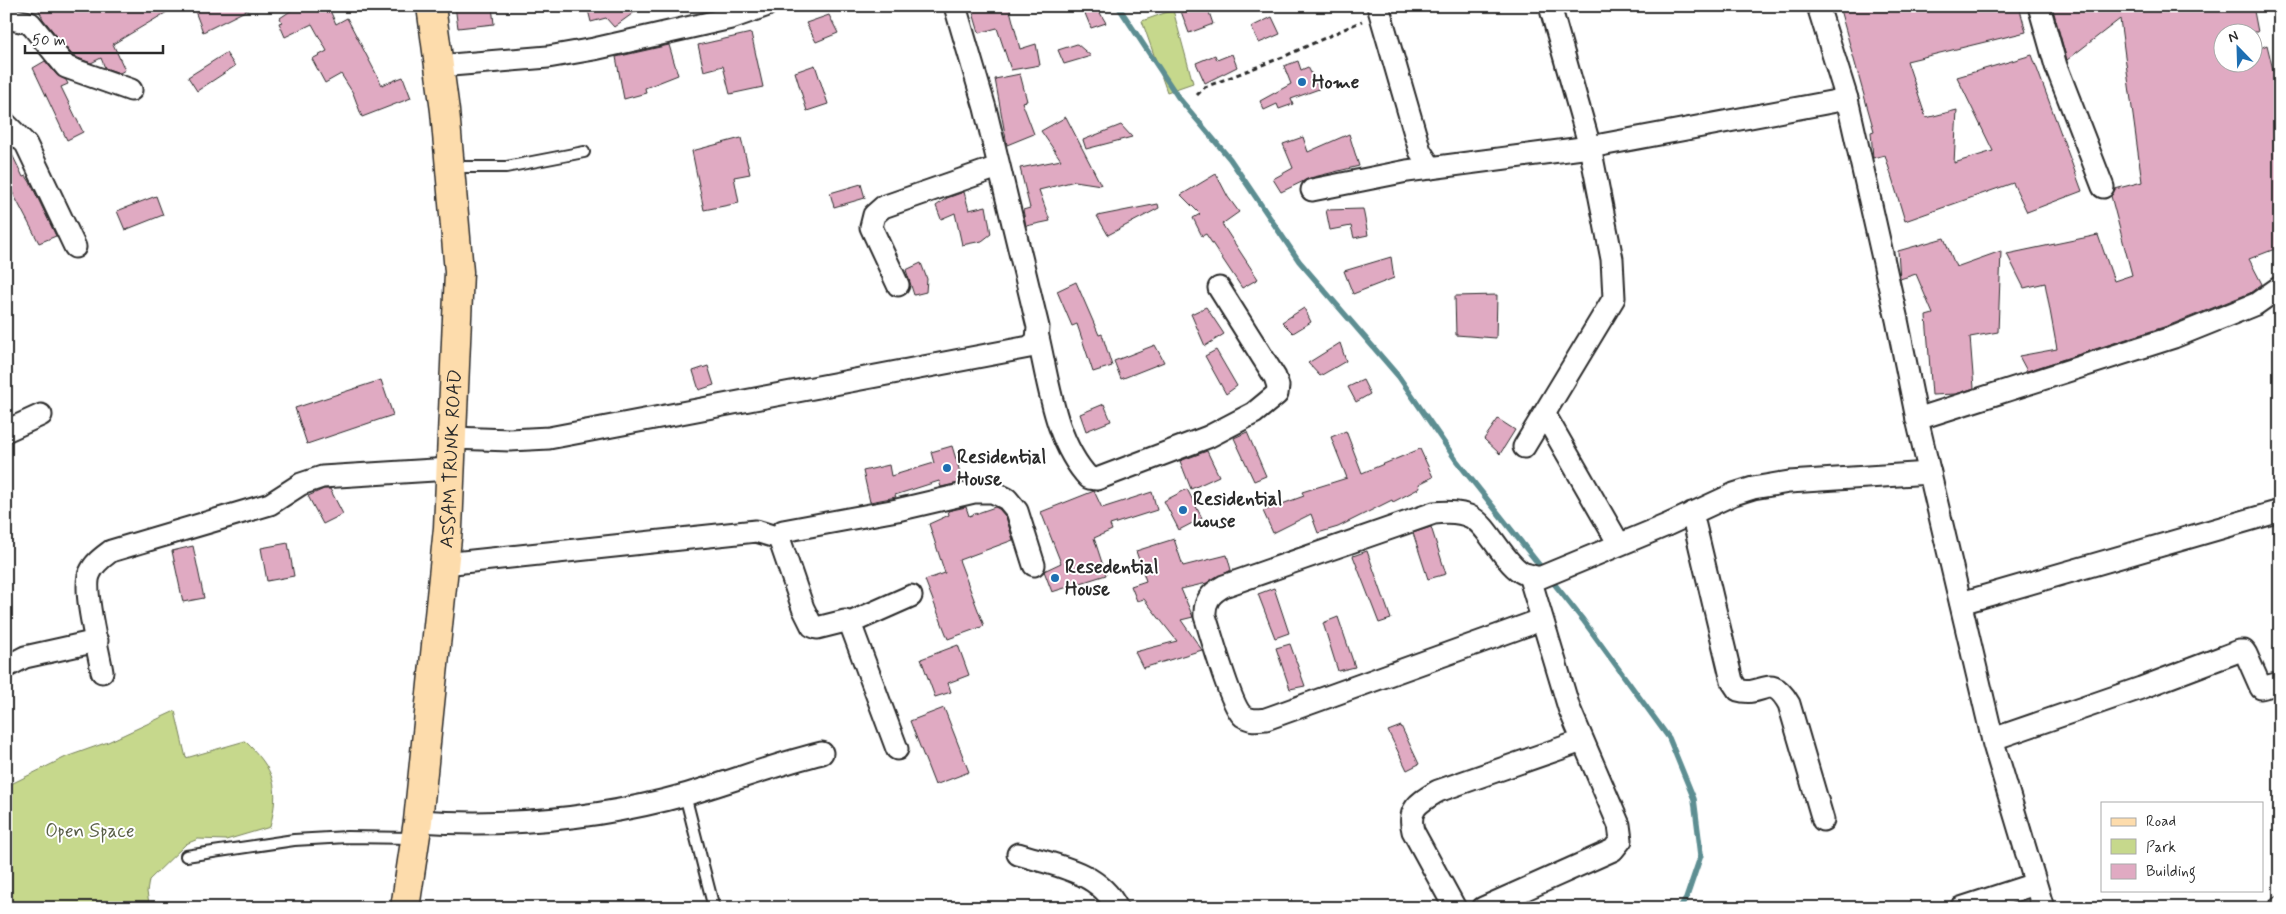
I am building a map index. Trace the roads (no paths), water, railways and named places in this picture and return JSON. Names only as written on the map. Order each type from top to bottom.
[{"type":"main road","name":"ASSAM TRUNK ROAD","points":[[405,908],[416,829],[444,564],[452,438],[459,272],[450,167],[431,6]]},
{"type":"street","points":[[439,66],[548,57],[594,49],[731,18],[765,6]]},
{"type":"street","points":[[955,6],[985,108],[1038,327],[1038,337],[1051,390],[1065,438],[1081,470],[1089,478],[1097,480],[1228,427],[1254,413],[1277,394],[1278,386],[1275,377],[1219,288]]},
{"type":"street","points":[[1524,447],[1614,298],[1612,259],[1590,147],[1550,6]]},
{"type":"street","points":[[1818,6],[1847,99],[1897,320],[1916,419],[1993,739],[2042,908]]},
{"type":"street","points":[[2039,6],[2056,66],[2103,187]]},
{"type":"street","points":[[1379,10],[1420,151],[1431,168]]},
{"type":"street","points":[[6,18],[30,23],[66,67],[131,90]]},
{"type":"street","points":[[1312,190],[1431,168],[1590,147],[1847,99]]},
{"type":"street","points":[[6,124],[26,144],[75,247]]},
{"type":"street","points":[[898,285],[871,227],[874,214],[891,204],[998,168]]},
{"type":"street","points":[[1916,419],[2174,337],[2256,304],[2280,288]]},
{"type":"street","points":[[452,438],[510,440],[549,438],[614,427],[850,379],[1029,347],[1037,341],[1038,337]]},
{"type":"street","points":[[6,431],[41,415]]},
{"type":"street","points":[[1545,415],[1619,544]]},
{"type":"street","points":[[102,672],[87,589],[89,573],[98,560],[111,551],[270,504],[309,480],[322,477],[450,469]]},
{"type":"street","points":[[1541,620],[1266,719],[1254,720],[1242,715],[1233,701],[1205,616],[1204,605],[1214,592],[1224,586],[1442,512],[1467,513],[1477,520],[1512,565],[1534,577],[1575,563],[1734,494],[1788,482],[1930,473]]},
{"type":"street","points":[[911,596],[850,623],[845,621],[817,628],[812,626],[803,608],[780,538],[783,532],[897,510],[974,492],[993,492],[1007,499],[1017,511],[1034,565]]},
{"type":"street","points":[[1961,603],[2280,511]]},
{"type":"street","points":[[1692,513],[1732,681],[1738,690],[1748,693],[1766,686],[1774,686],[1782,693],[1789,704],[1823,820]]},
{"type":"street","points":[[444,564],[756,531],[780,538]]},
{"type":"street","points":[[1483,908],[1613,850],[1621,840],[1619,825],[1569,708],[1541,620],[1534,577]]},
{"type":"street","points":[[850,623],[896,749]]},
{"type":"street","points":[[6,667],[25,657],[97,641]]},
{"type":"street","points":[[1993,739],[2239,651],[2244,651],[2246,654],[2261,688],[2280,683]]},
{"type":"street","points":[[1455,908],[1414,832],[1410,821],[1413,811],[1421,802],[1438,791],[1582,741]]},
{"type":"street","points":[[416,829],[458,824],[513,823],[578,818],[685,795],[822,753]]},
{"type":"street","points":[[1018,854],[1083,875],[1099,884],[1117,908]]},
{"type":"street","points":[[1961,908],[2035,884]]},
{"type":"lane","points":[[450,167],[506,167],[584,152]]},
{"type":"lane","points":[[685,795],[714,908]]},
{"type":"lane","points":[[186,856],[294,840],[347,837],[416,829]]},
{"type":"waterway","points":[[1118,6],[1178,97],[1230,159],[1299,261],[1399,377],[1456,460],[1583,620],[1669,738],[1694,799],[1701,855],[1686,899],[1680,908]]},
{"type":"place","name":"Home","points":[[1302,82]]},
{"type":"place","name":"Residential House","points":[[947,468]]},
{"type":"place","name":"Residential house","points":[[1183,510]]},
{"type":"place","name":"Resedential House","points":[[1055,578]]},
{"type":"park label","name":"Open Space","points":[[90,831]]}]
